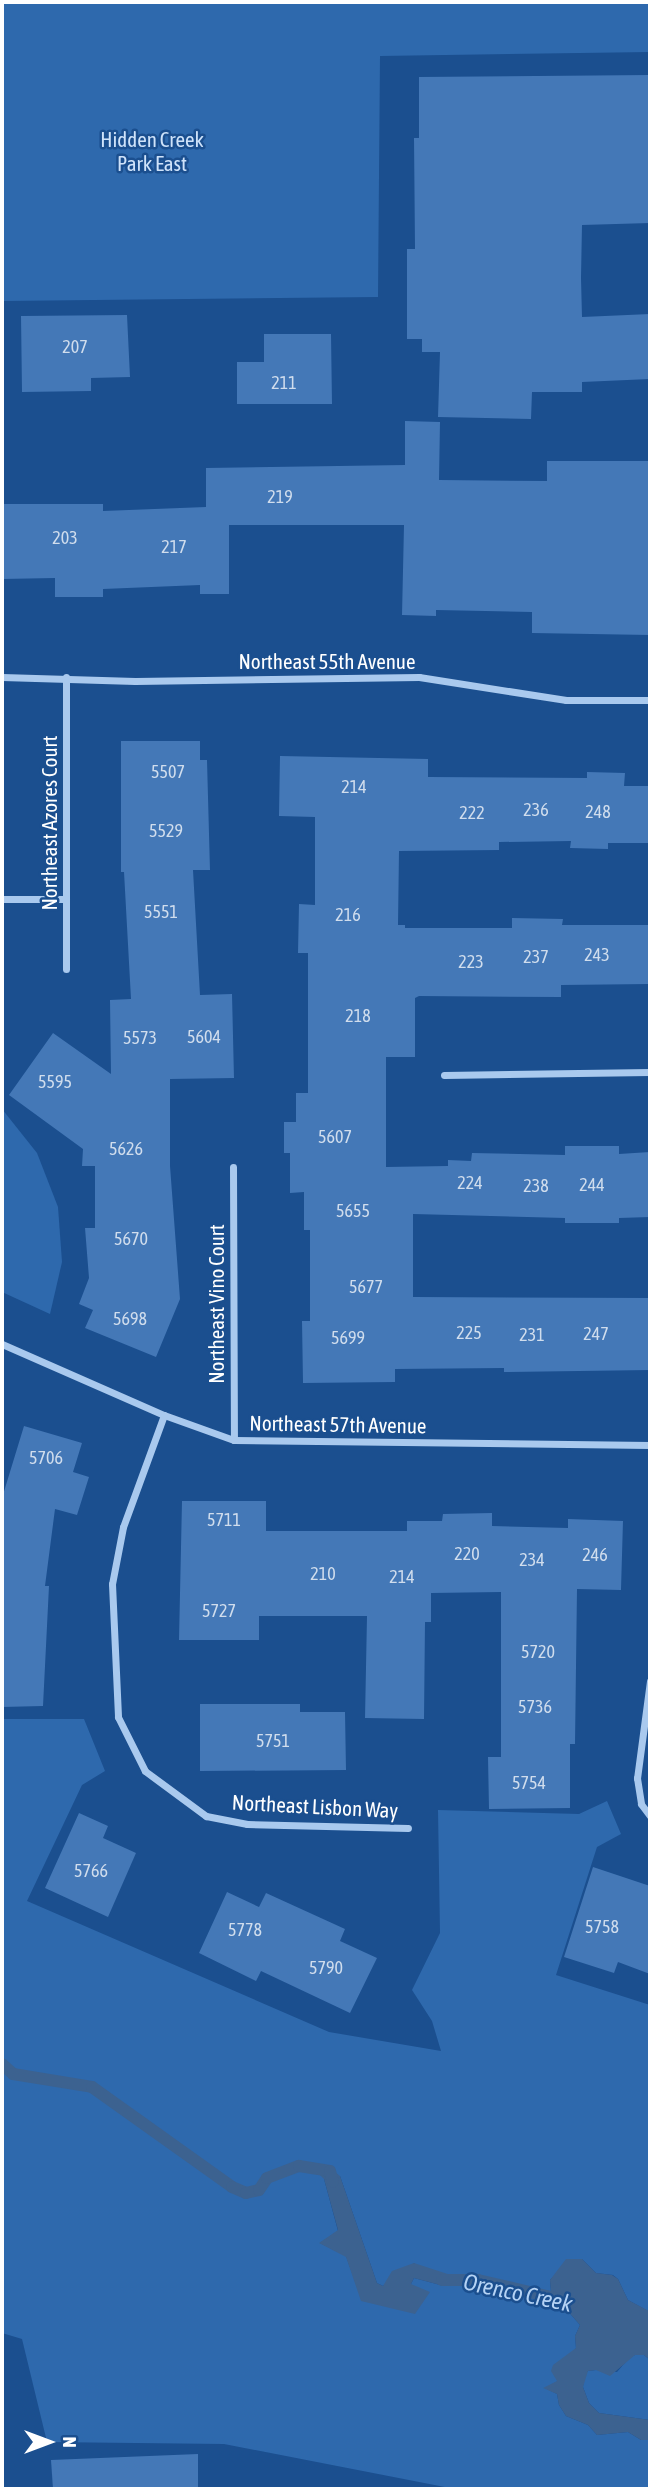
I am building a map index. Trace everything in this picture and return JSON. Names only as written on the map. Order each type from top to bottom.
[{"type":"street","name":"Northeast 55th Avenue","points":[[2,677],[135,681],[419,677],[566,700],[650,700]]},
{"type":"street","name":"Northeast Azores Court","points":[[66,677],[66,969]]},
{"type":"street","points":[[2,899],[66,899]]},
{"type":"street","points":[[444,1075],[650,1072]]},
{"type":"street","name":"Northeast Vino Court","points":[[233,1167],[234,1440]]},
{"type":"street","name":"Northeast 57th Avenue","points":[[2,1344],[164,1415],[234,1440],[650,1445]]},
{"type":"street","name":"Northeast Lisbon Way","points":[[164,1415],[123,1527],[112,1584],[118,1717],[145,1771],[206,1816],[247,1824],[408,1828]]},
{"type":"street","points":[[650,1681],[637,1777],[641,1804],[650,1816]]},
{"type":"green space","name":"Hidden Creek Park East","points":[[2,2],[650,2],[650,52],[380,56],[378,297],[2,301]]},
{"type":"green space","points":[[2,1109],[37,1153],[58,1207],[62,1262],[50,1314],[2,1292]]},
{"type":"green space","points":[[2,1719],[84,1719],[105,1771],[82,1785],[27,1901],[329,2032],[441,2051],[432,2021],[412,1990],[440,1933],[438,1810],[579,1814],[607,1801],[621,1834],[597,1847],[556,1975],[650,2005],[650,2315],[648,2311],[628,2300],[618,2279],[613,2275],[596,2273],[582,2259],[564,2265],[550,2280],[551,2292],[580,2325],[575,2336],[576,2348],[558,2381],[545,2388],[557,2394],[559,2405],[566,2416],[588,2425],[597,2435],[628,2432],[641,2440],[650,2440],[650,2489],[455,2489],[224,2444],[47,2442],[22,2339],[2,2333]],"holes":[[[340,2176],[377,2283],[383,2286],[414,2263],[444,2286],[414,2278],[411,2284],[362,2301],[346,2256],[320,2243],[338,2231],[324,2179]]]},
{"type":"green space","points":[[635,2355],[644,2355],[650,2360],[650,2420],[599,2413],[589,2403],[583,2387],[584,2376],[588,2371],[596,2370],[617,2372]]},
{"type":"shaded area","points":[[329,2167],[340,2176],[377,2283],[383,2286],[392,2271],[414,2263],[463,2279],[444,2286],[414,2278],[411,2284],[430,2292],[415,2314],[361,2301],[346,2257],[319,2243],[338,2230],[324,2179],[319,2174]]},
{"type":"shaded area","points":[[566,2259],[582,2259],[596,2273],[612,2275],[618,2279],[628,2300],[649,2311],[650,2360],[644,2355],[635,2355],[610,2376],[596,2370],[588,2371],[583,2387],[589,2403],[599,2413],[650,2420],[650,2440],[641,2440],[628,2432],[597,2435],[588,2425],[566,2416],[559,2405],[557,2394],[543,2388],[557,2381],[551,2371],[553,2365],[576,2348],[575,2336],[580,2325],[551,2292],[550,2280]]},
{"type":"building","points":[[650,75],[650,223],[582,225],[581,278],[582,317],[650,314],[650,379],[582,382],[582,392],[532,392],[531,419],[438,417],[440,352],[422,352],[422,339],[407,339],[407,249],[415,249],[414,138],[419,138],[419,77]]},
{"type":"building","points":[[127,315],[130,377],[91,378],[91,391],[22,392],[21,316]]},
{"type":"building","points":[[264,334],[331,334],[332,404],[237,404],[237,362],[264,362]]},
{"type":"building","points":[[405,421],[440,422],[439,480],[547,481],[547,461],[650,461],[650,635],[532,633],[532,612],[436,610],[436,616],[402,615],[404,525],[229,525],[229,594],[200,594],[200,585],[103,589],[103,597],[55,597],[55,578],[2,579],[2,504],[103,504],[103,511],[206,507],[206,468],[405,465]]},
{"type":"building","points":[[121,741],[200,741],[200,760],[207,760],[210,870],[193,870],[200,995],[232,994],[234,1078],[170,1079],[170,1166],[180,1299],[156,1357],[85,1328],[93,1310],[79,1304],[89,1278],[85,1228],[95,1228],[95,1166],[82,1166],[83,1149],[9,1095],[53,1033],[111,1074],[110,1000],[131,999],[124,872],[121,872]]},
{"type":"building","points":[[280,756],[428,759],[428,777],[587,778],[587,772],[625,773],[624,786],[650,786],[650,843],[608,843],[608,849],[570,848],[571,841],[499,842],[499,850],[399,851],[398,925],[405,925],[405,928],[512,928],[512,918],[563,919],[562,925],[650,925],[650,984],[561,985],[561,997],[415,998],[415,1057],[386,1057],[386,1167],[448,1166],[448,1160],[471,1161],[472,1153],[565,1155],[565,1146],[619,1146],[619,1154],[650,1152],[650,1217],[619,1218],[619,1223],[565,1223],[565,1218],[413,1214],[413,1297],[650,1298],[650,1370],[504,1372],[504,1368],[395,1369],[395,1382],[303,1383],[302,1321],[310,1321],[310,1230],[304,1230],[304,1192],[290,1193],[290,1153],[284,1153],[284,1122],[296,1122],[296,1093],[308,1093],[308,953],[298,953],[299,904],[315,905],[315,817],[279,816]]},
{"type":"building","points":[[24,1426],[82,1443],[73,1472],[89,1477],[77,1515],[55,1509],[45,1586],[49,1586],[43,1706],[2,1707],[2,1498]]},
{"type":"building","points":[[182,1501],[266,1501],[266,1531],[407,1531],[407,1521],[442,1521],[443,1514],[492,1513],[492,1526],[568,1528],[568,1519],[623,1521],[621,1590],[577,1589],[575,1744],[570,1744],[570,1808],[489,1809],[488,1757],[501,1757],[501,1592],[431,1593],[431,1622],[425,1622],[424,1719],[365,1718],[367,1616],[259,1616],[259,1640],[179,1640]]},
{"type":"building","points":[[200,1704],[300,1704],[300,1712],[345,1712],[346,1770],[200,1771]]},
{"type":"building","points":[[79,1813],[108,1826],[103,1838],[136,1853],[108,1917],[45,1888]]},
{"type":"building","points":[[593,1867],[650,1886],[650,1974],[618,1962],[614,1973],[564,1957]]},
{"type":"building","points":[[227,1892],[259,1907],[266,1893],[345,1929],[340,1941],[377,1958],[350,2013],[261,1971],[256,1981],[199,1953]]},
{"type":"building","points":[[198,2454],[198,2489],[53,2489],[51,2460]]},
{"type":"waterway","name":"Orenco Creek","points":[[2,2064],[13,2074],[92,2087],[232,2187],[246,2193],[259,2190],[267,2178],[299,2166],[330,2171],[333,2182]]},
{"type":"waterway","name":"Orenco Creek","points":[[442,2280],[478,2280],[572,2302]]}]
